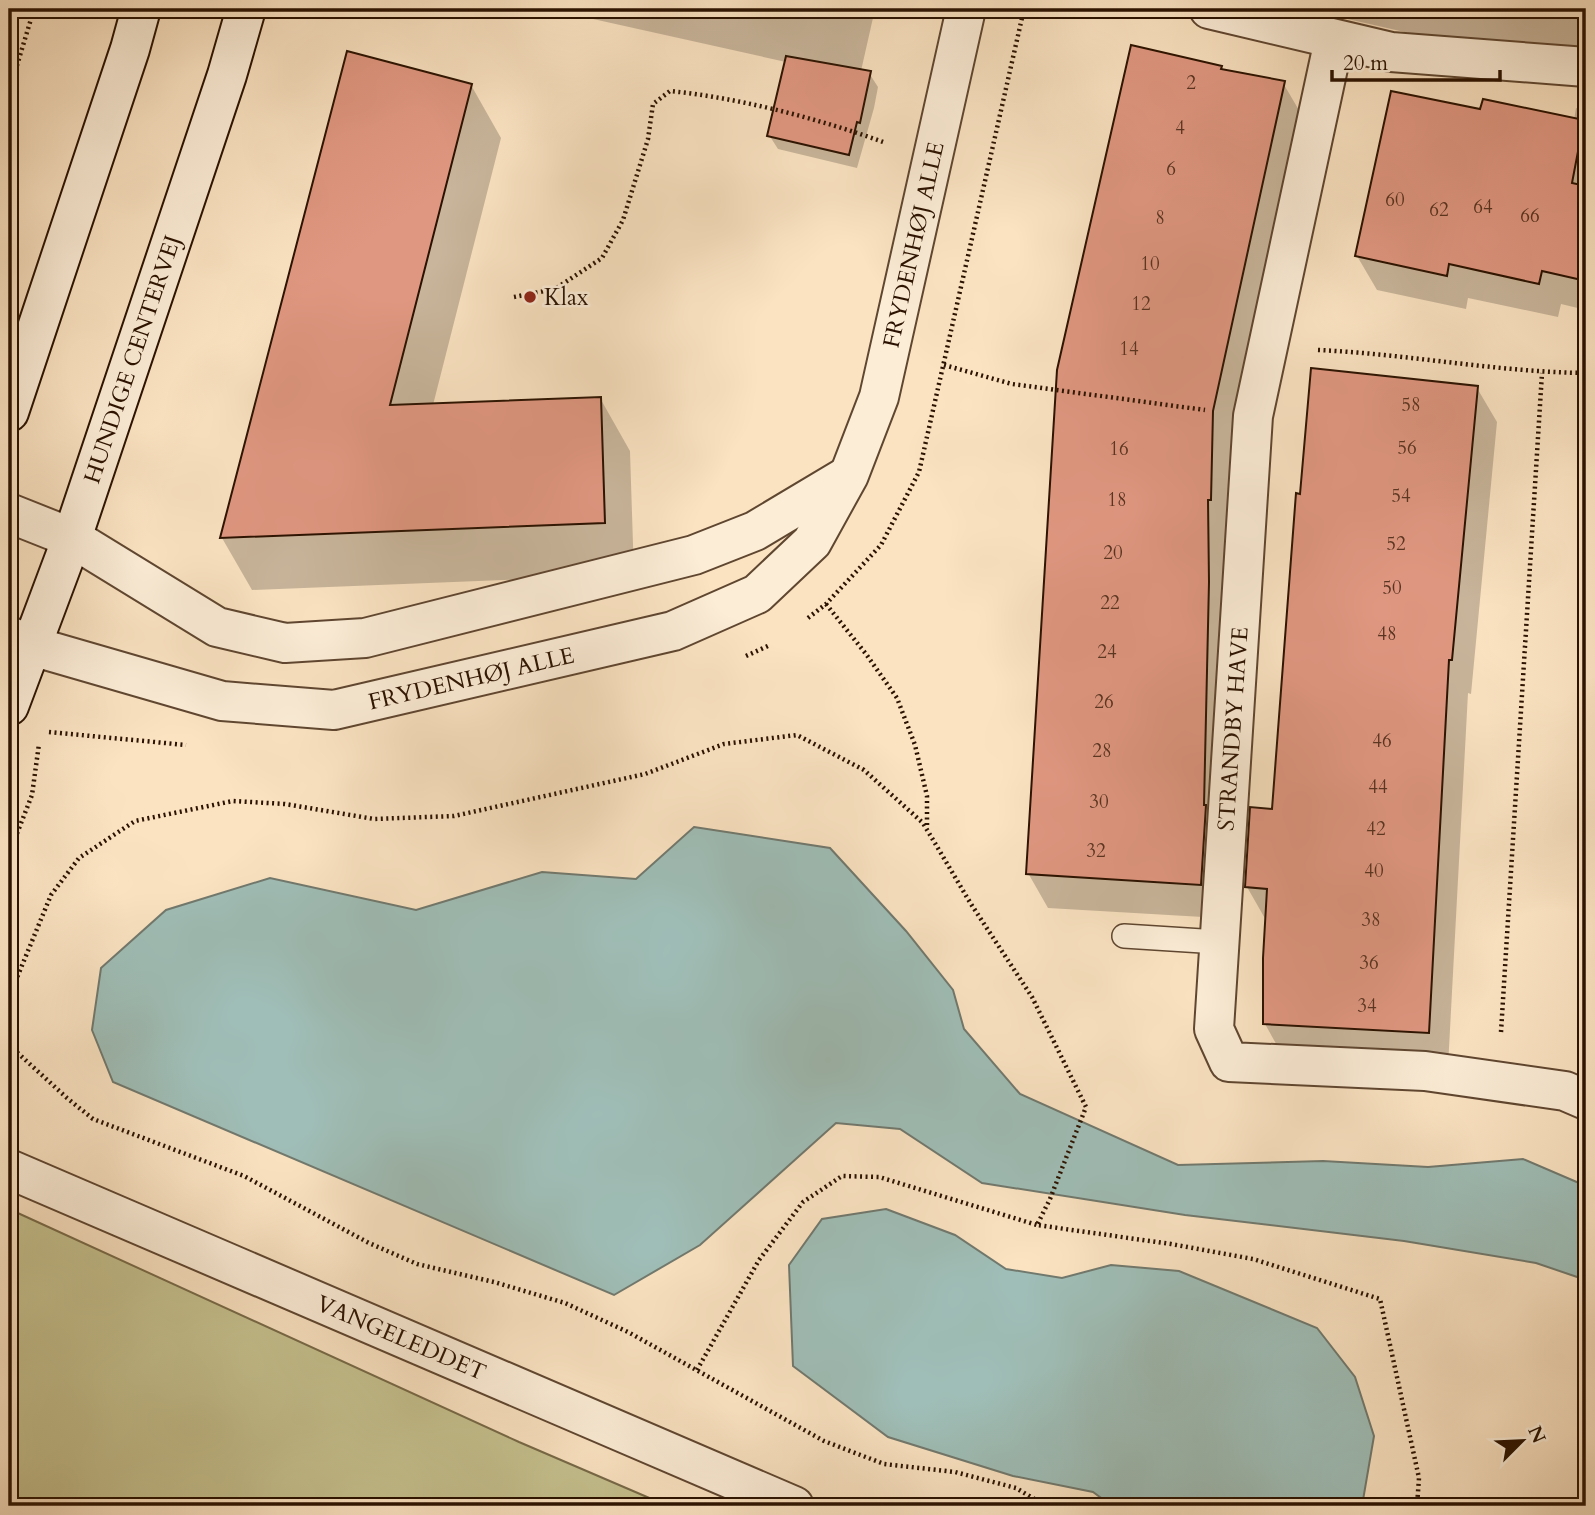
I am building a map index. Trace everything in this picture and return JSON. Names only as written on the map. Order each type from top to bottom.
[{"type":"street","points":[[9,412],[126,62],[141,9]]},
{"type":"street","name":"HUNDIGE CENTERVEJ","points":[[9,706],[21,641],[72,538],[227,75],[246,9]]},
{"type":"street","name":"FRYDENHØJ ALLE","points":[[21,641],[222,701],[334,710],[673,631],[757,594],[812,542],[849,475],[879,397],[966,9]]},
{"type":"street","points":[[1209,9],[1391,52],[1586,67]]},
{"type":"street","name":"STRANDBY HAVE","points":[[1334,40],[1253,416],[1214,1029],[1229,1062],[1425,1071],[1565,1091],[1586,1100]]},
{"type":"street","points":[[9,513],[72,538],[217,627],[285,643],[365,638],[694,555],[755,531],[849,475]]},
{"type":"street","name":"VANGELEDDET","points":[[9,1169],[794,1506]]},
{"type":"lane","points":[[1124,936],[1218,942]]},
{"type":"path","points":[[9,92],[34,9]]},
{"type":"path","points":[[514,297],[555,289],[602,258],[623,220],[648,139],[653,104],[670,91],[698,94],[836,125],[932,161],[987,176]]},
{"type":"path","points":[[1268,348],[1354,351],[1542,373],[1586,373]]},
{"type":"path","points":[[944,365],[1012,384],[1253,416]]},
{"type":"path","points":[[1499,1082],[1542,373]]},
{"type":"path","points":[[827,604],[897,698],[915,745],[927,796],[927,830]]},
{"type":"path","points":[[9,997],[51,895],[79,859],[135,821],[233,801],[285,804],[374,819],[454,816],[645,774],[724,744],[797,735],[864,770],[923,823],[971,904],[1032,997],[1080,1094],[1086,1107],[1037,1225]]},
{"type":"path","points":[[9,1045],[93,1119],[244,1176],[369,1243],[417,1264],[494,1282],[565,1303],[628,1332],[824,1441],[884,1464],[955,1472],[1016,1488],[1046,1506]]},
{"type":"path","points":[[697,1370],[759,1260],[803,1202],[842,1176],[879,1177],[1037,1225],[1253,1259],[1380,1299],[1419,1478],[1417,1506]]},
{"type":"shaded area","points":[[9,1209],[519,1442],[668,1506],[9,1506]]},
{"type":"water","points":[[694,827],[830,848],[906,931],[953,990],[964,1029],[1020,1094],[1178,1165],[1323,1161],[1428,1167],[1523,1159],[1586,1186],[1586,1280],[1536,1263],[1404,1241],[1185,1215],[982,1183],[900,1129],[836,1123],[700,1245],[614,1295],[113,1082],[92,1030],[101,968],[166,910],[270,878],[416,910],[542,872],[636,879]]},
{"type":"water","points":[[886,1209],[955,1235],[1006,1269],[1062,1278],[1111,1265],[1179,1271],[1317,1328],[1355,1377],[1374,1436],[1362,1506],[1112,1506],[1093,1492],[1013,1476],[888,1437],[793,1366],[789,1265],[822,1219]]},
{"type":"building","points":[[1131,45],[1222,66],[1221,69],[1285,81],[1213,411],[1211,500],[1208,500],[1206,805],[1201,885],[1026,874],[1057,370]]},
{"type":"building","points":[[347,51],[472,84],[390,405],[601,397],[605,523],[220,538]]},
{"type":"building","points":[[786,56],[871,71],[860,123],[857,122],[849,155],[767,136]]},
{"type":"building","points":[[1391,91],[1480,109],[1483,99],[1584,120],[1572,183],[1586,186],[1586,281],[1542,271],[1539,284],[1449,264],[1447,276],[1355,256]]},
{"type":"building","points":[[1311,368],[1478,386],[1452,660],[1449,660],[1429,1033],[1263,1024],[1267,889],[1245,887],[1250,807],[1272,809],[1296,493],[1300,494]]},
{"type":"place","name":"Klax","points":[[530,297]]}]
